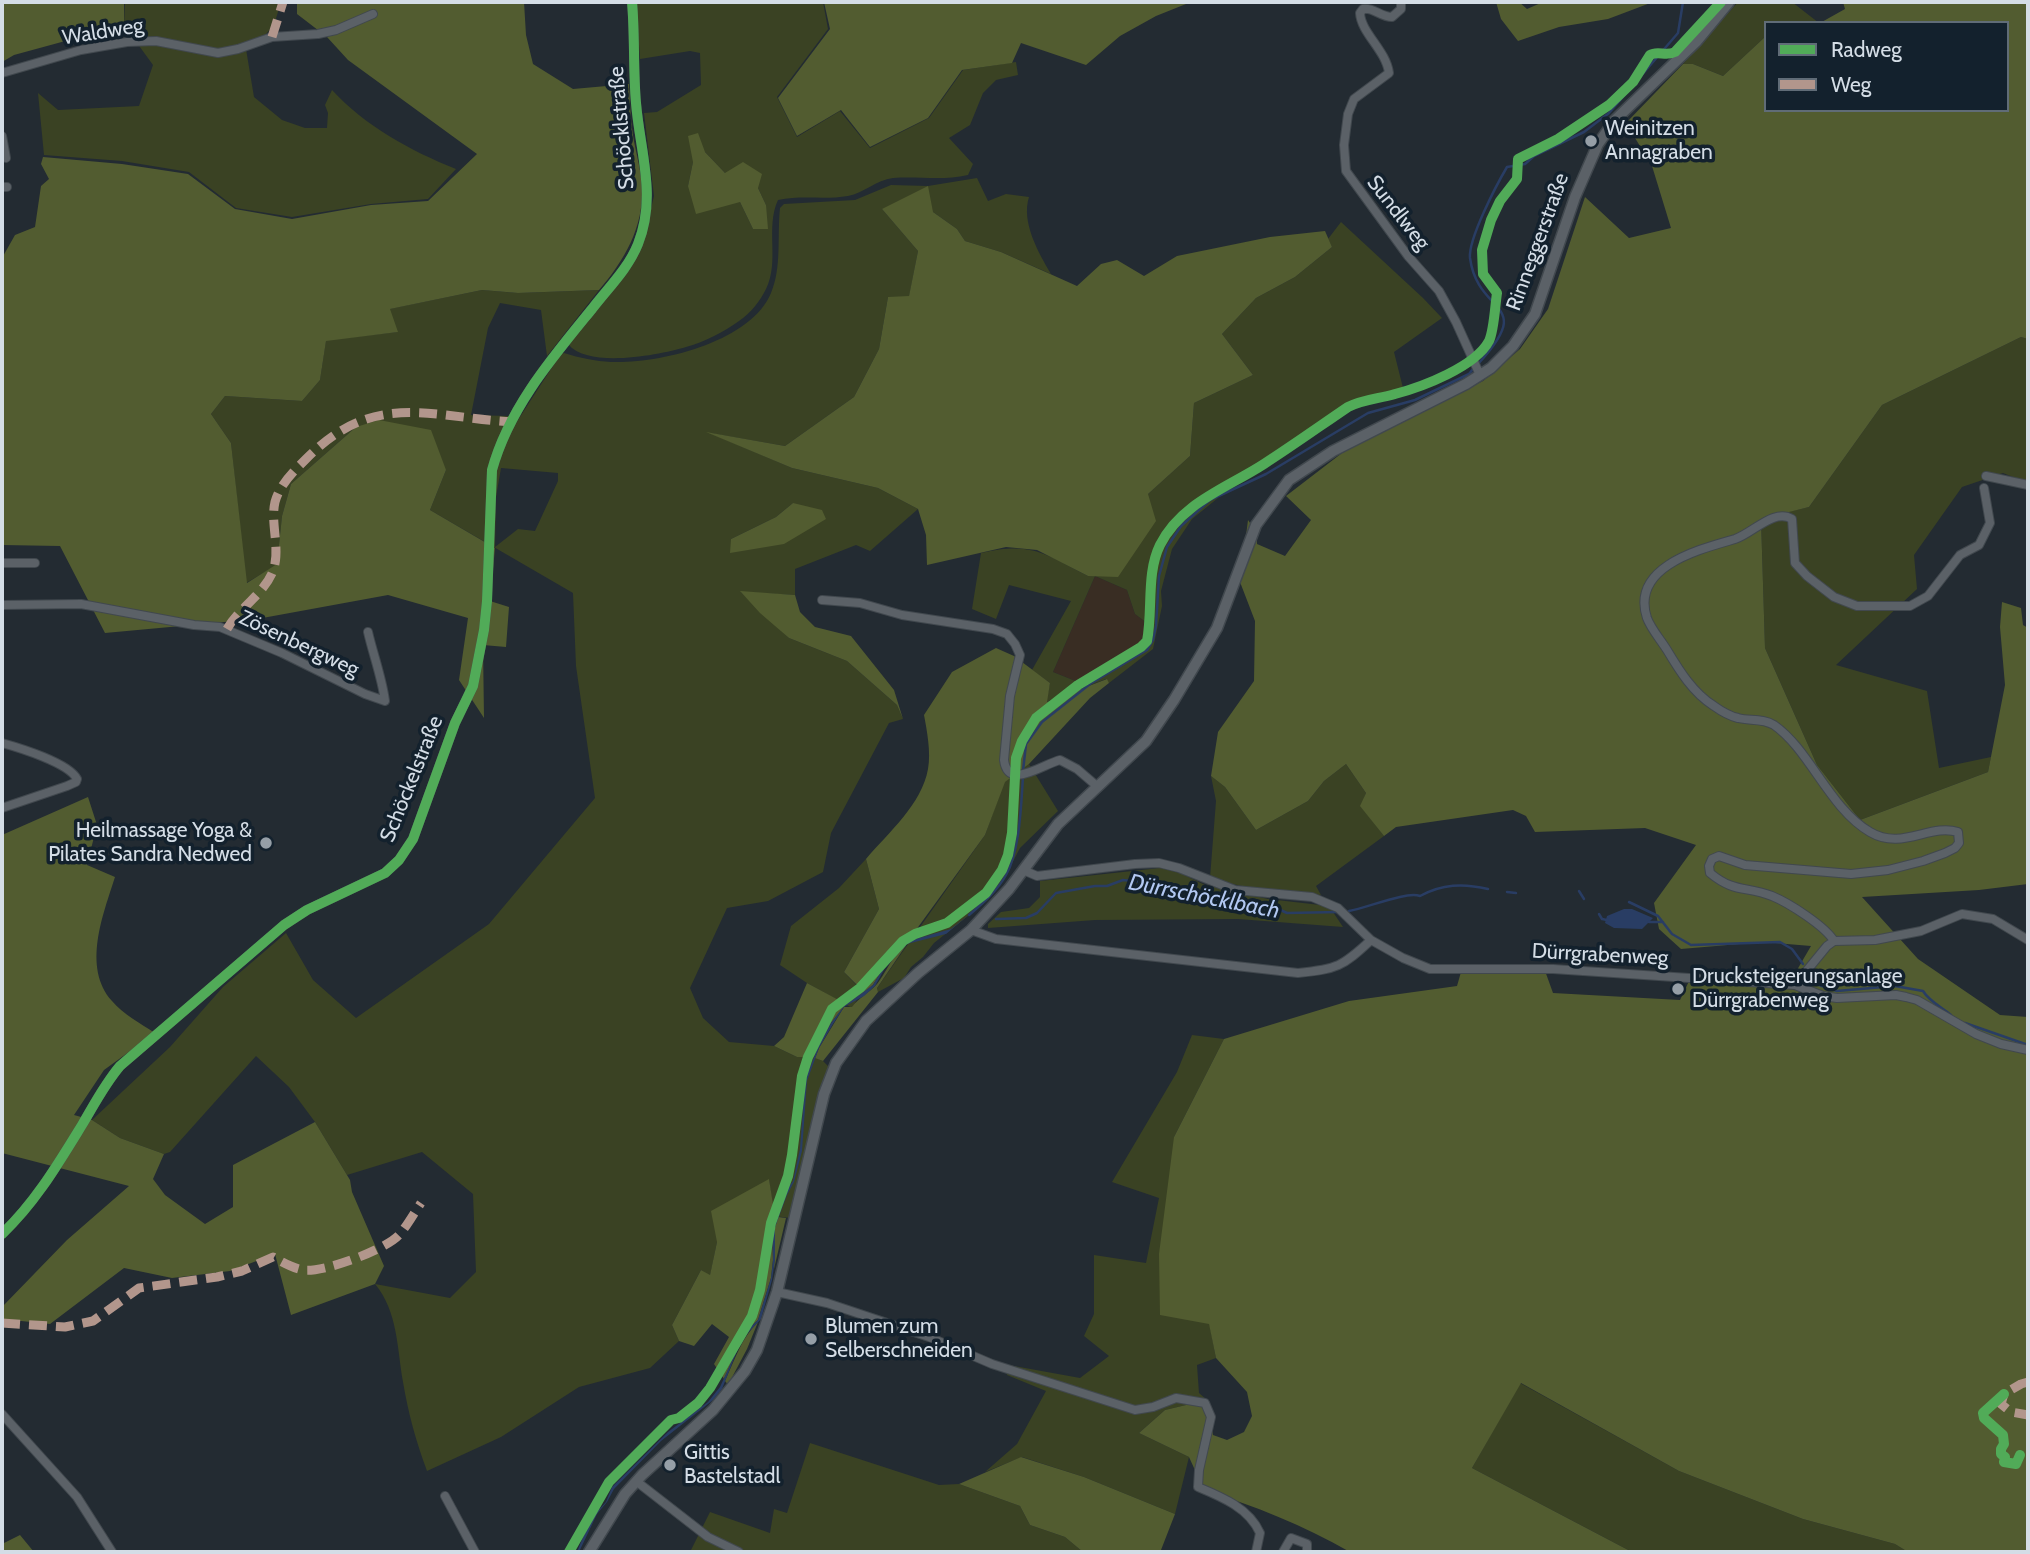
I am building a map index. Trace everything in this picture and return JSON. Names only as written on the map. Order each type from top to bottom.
[{"type":"main road","name":"Rinneggerstraße","points":[[589,1552],[611,1514],[636,1481],[713,1410],[740,1378],[757,1350],[778,1292],[816,1122],[836,1063],[852,1038],[879,1008],[971,930],[1002,897],[1058,824],[1143,745],[1174,700],[1217,628],[1256,525],[1289,480],[1333,451],[1480,375],[1513,346],[1535,314],[1575,197],[1600,142],[1615,120],[1696,42],[1729,2]]},
{"type":"street","name":"Schöcklstraße","points":[[560,348],[624,270],[634,253],[644,222],[648,198],[635,100],[632,2]]},
{"type":"street","name":"Sundlweg","points":[[1401,2],[1401,9],[1392,17],[1386,17],[1368,8],[1360,13],[1362,24],[1375,41],[1389,73],[1354,99],[1348,114],[1346,171],[1402,248],[1439,291],[1480,375]]},
{"type":"street","name":"Waldweg","points":[[2,73],[81,50],[127,42],[156,41],[218,53],[272,37],[336,30],[373,15]]},
{"type":"street","points":[[2,136],[6,158]]},
{"type":"street","name":"Schöckelstraße","points":[[2,1234],[46,1184],[104,1084],[120,1066],[284,925],[307,910],[385,873],[399,860],[412,839],[473,686],[484,630],[492,470],[499,445],[523,401],[560,348]]},
{"type":"street","points":[[1986,476],[2028,485]]},
{"type":"street","points":[[1834,941],[1827,929],[1772,896],[1725,885],[1710,873],[1712,859],[1719,856],[1745,865],[1851,874],[1888,870],[1955,848],[1959,843],[1958,832],[1943,830],[1900,838],[1885,838],[1870,832],[1842,807],[1790,740],[1774,725],[1737,718],[1703,699],[1679,668],[1647,618],[1645,600],[1652,582],[1668,564],[1698,550],[1740,538],[1777,516],[1787,516],[1792,519],[1794,528],[1792,540],[1795,563],[1834,597],[1857,606],[1910,606],[1928,596],[1960,555],[1979,545],[1990,523],[1984,488]]},
{"type":"street","points":[[2,562],[35,564]]},
{"type":"street","points":[[822,600],[860,603],[902,615],[993,629],[1007,634],[1020,655],[1010,696],[1005,768],[1010,773],[1024,774],[1060,760],[1077,769],[1098,786]]},
{"type":"street","name":"Zösenbergweg","points":[[2,605],[81,604],[194,625],[220,627],[384,701],[383,686],[375,666],[368,632]]},
{"type":"street","points":[[2,743],[58,764],[72,771],[78,779],[68,786],[2,808]]},
{"type":"street","name":"Dürrgrabenweg","points":[[1023,870],[1037,876],[1159,863],[1235,890],[1312,898],[1330,903],[1371,940],[1430,969],[1553,969],[1795,985],[1823,996],[1837,998],[1906,997],[1917,1000],[1976,1034],[2028,1050]]},
{"type":"street","points":[[1795,985],[1834,941],[1875,940],[1921,931],[1962,914],[1993,919],[2028,940]]},
{"type":"street","points":[[971,930],[996,939],[1298,973],[1333,969],[1351,959],[1371,940]]},
{"type":"street","points":[[778,1292],[811,1298],[852,1311],[929,1337],[992,1364],[1135,1410],[1153,1407],[1176,1398],[1205,1403],[1211,1417],[1199,1470],[1198,1487],[1227,1499],[1250,1516],[1261,1533],[1256,1552]]},
{"type":"street","points":[[2,1415],[76,1497],[111,1552]]},
{"type":"street","points":[[636,1481],[708,1537],[739,1552]]},
{"type":"street","points":[[446,1496],[475,1552]]},
{"type":"street","points":[[1283,1552],[1291,1538],[1307,1544],[1307,1552]]},
{"type":"shaded area","points":[[1095,576],[1127,590],[1135,614],[1147,623],[1141,644],[1078,682],[1053,672]]},
{"type":"green space","points":[[2,2],[124,2],[124,25],[14,55],[2,62]]},
{"type":"green space","points":[[125,2],[281,2],[274,25],[266,34],[251,42],[216,50],[134,38],[124,25]]},
{"type":"green space","points":[[297,2],[524,2],[526,35],[533,64],[573,89],[629,84],[632,128],[641,180],[640,216],[631,243],[599,290],[518,293],[482,290],[390,309],[398,332],[326,341],[320,380],[302,401],[225,396],[211,414],[231,443],[247,583],[277,564],[282,516],[291,484],[356,427],[379,420],[431,430],[446,470],[430,510],[495,548],[490,601],[509,607],[506,647],[483,645],[484,718],[459,680],[468,618],[388,595],[257,619],[105,633],[60,546],[2,545],[2,258],[15,235],[35,227],[41,186],[49,179],[41,164],[43,157],[122,164],[188,174],[235,209],[292,219],[371,205],[428,201],[477,154],[348,60],[327,37],[297,14]]},
{"type":"green space","points":[[636,2],[823,2],[828,29],[777,97],[797,137],[840,111],[870,148],[929,118],[963,70],[1016,62],[1018,75],[996,80],[983,93],[970,125],[949,138],[973,164],[968,175],[949,178],[893,178],[848,196],[778,200],[774,211],[770,278],[761,298],[743,318],[707,339],[674,350],[624,358],[591,356],[578,352],[568,344],[645,234],[654,196],[644,113],[657,112],[701,85],[700,53],[690,51],[640,59]],"holes":[[[705,152],[725,173],[758,188],[766,205],[753,229],[740,202],[688,186],[693,162]]]},
{"type":"green space","points":[[824,2],[1191,2],[1156,16],[1120,36],[1086,65],[1021,43],[1012,63],[962,70],[928,118],[870,147],[841,110],[797,136],[778,98],[830,29]]},
{"type":"green space","points":[[1496,2],[1519,2],[1527,9],[1543,2],[1653,2],[1608,19],[1559,27],[1518,41],[1501,19]]},
{"type":"green space","points":[[1738,2],[1792,2],[1816,21],[1764,21],[1764,38],[1723,76],[1693,64],[1683,64]]},
{"type":"green space","points":[[1843,2],[2028,2],[2028,339],[2021,337],[1882,405],[1809,507],[1761,519],[1765,648],[1817,765],[1860,820],[1988,772],[2005,685],[2000,627],[2002,602],[2021,608],[2023,625],[2028,628],[2028,884],[1979,890],[1862,897],[1918,959],[2000,1015],[2028,1017],[2028,1552],[1908,1552],[1895,1544],[1803,1519],[1679,1471],[1521,1383],[1472,1468],[1632,1552],[1350,1552],[1279,1517],[1204,1490],[1189,1457],[1139,1433],[1165,1410],[1207,1400],[1213,1435],[1227,1440],[1244,1432],[1252,1416],[1247,1392],[1216,1358],[1209,1324],[1160,1315],[1159,1254],[1174,1137],[1224,1039],[1349,1001],[1457,986],[1461,972],[1544,968],[1553,993],[1680,1000],[1691,977],[1790,982],[1811,946],[1763,942],[1681,949],[1659,929],[1654,903],[1696,845],[1645,828],[1535,832],[1526,816],[1513,810],[1396,827],[1384,836],[1360,806],[1366,793],[1346,764],[1324,781],[1308,801],[1256,830],[1225,787],[1211,776],[1218,732],[1254,681],[1255,621],[1240,582],[1248,520],[1257,533],[1257,544],[1285,556],[1311,520],[1286,496],[1342,453],[1483,381],[1520,349],[1548,309],[1585,197],[1629,238],[1671,228],[1652,166],[1626,123],[1683,64],[1693,64],[1723,76],[1764,38],[1764,112],[2009,112],[2009,21],[1824,21],[1845,9]]},
{"type":"green space","points":[[137,43],[165,44],[186,49],[246,49],[254,97],[282,120],[305,128],[327,128],[328,113],[325,105],[332,90],[374,126],[422,154],[456,169],[428,199],[371,204],[292,217],[236,208],[189,172],[122,161],[44,155],[38,93],[58,110],[139,106],[153,65]]},
{"type":"green space","points":[[698,133],[705,152],[725,173],[743,162],[762,174],[758,188],[766,205],[768,229],[753,229],[740,202],[696,214],[688,186],[693,162],[688,136]]},
{"type":"green space","points":[[977,178],[988,201],[1006,194],[1029,197],[1029,227],[1036,247],[1051,274],[1001,252],[965,241],[957,229],[933,212],[882,209],[918,251],[909,297],[888,297],[879,349],[854,397],[785,446],[710,433],[792,468],[878,488],[918,509],[870,551],[856,545],[795,569],[795,595],[741,592],[789,638],[847,661],[897,705],[903,719],[889,723],[831,833],[823,872],[768,901],[727,908],[690,988],[703,1018],[729,1042],[774,1046],[797,1057],[814,1057],[829,1067],[790,1218],[774,1216],[769,1180],[717,1242],[710,1276],[701,1270],[672,1325],[679,1341],[650,1368],[579,1387],[501,1437],[427,1471],[407,1404],[392,1318],[383,1295],[375,1284],[450,1298],[476,1272],[473,1194],[422,1152],[347,1175],[315,1122],[289,1087],[256,1056],[170,1152],[164,1154],[120,1138],[92,1120],[170,1047],[223,987],[286,933],[313,980],[356,1018],[489,924],[595,798],[576,666],[573,593],[430,510],[446,470],[356,427],[291,484],[282,516],[277,565],[246,583],[231,443],[211,414],[225,396],[302,401],[320,380],[326,340],[397,332],[389,309],[482,290],[518,293],[599,290],[547,356],[541,310],[500,303],[488,328],[471,415],[509,416],[516,423],[560,355],[564,353],[611,362],[653,359],[702,347],[744,325],[760,310],[771,293],[778,262],[780,208],[784,204],[855,200],[891,185],[928,186]],"holes":[[[501,468],[558,473],[558,481],[535,531],[518,529],[495,547],[496,497]],[[793,503],[784,544],[731,539],[776,517]]]},
{"type":"green space","points":[[928,186],[933,212],[957,229],[965,241],[1001,252],[1077,286],[1101,264],[1117,260],[1144,276],[1177,256],[1270,237],[1325,231],[1332,247],[1295,277],[1256,298],[1222,334],[1253,375],[1194,403],[1190,456],[1148,494],[1156,521],[1118,577],[1088,576],[1037,550],[1006,547],[927,565],[926,535],[918,509],[878,488],[792,468],[706,432],[785,446],[854,397],[879,349],[888,297],[909,296],[918,251],[882,209]]},
{"type":"green space","points":[[1341,222],[1442,318],[1394,352],[1404,392],[1361,400],[1274,458],[1216,491],[1218,498],[1192,519],[1172,549],[1161,591],[1162,606],[1153,649],[1109,683],[1106,679],[1046,702],[1050,683],[1032,670],[1071,601],[1009,585],[996,619],[972,609],[981,553],[1013,548],[1026,549],[1049,556],[1088,576],[1095,576],[1148,494],[1190,456],[1194,403],[1253,375],[1222,334],[1256,298],[1295,277],[1332,247],[1328,239]],"holes":[[[1095,576],[1127,590],[1135,614],[1147,623],[1141,644],[1078,682],[1053,672]]]},
{"type":"green space","points":[[2021,337],[2028,339],[2028,483],[2003,473],[1962,487],[1914,555],[1917,589],[1836,665],[1927,691],[1939,768],[1991,757],[1988,772],[1860,820],[1817,765],[1765,648],[1761,518],[1809,507],[1882,405]]},
{"type":"green space","points":[[793,503],[822,510],[826,519],[784,544],[730,553],[731,539],[776,517]]},
{"type":"green space","points":[[740,591],[795,595],[800,612],[815,627],[851,636],[894,690],[903,719],[897,705],[847,661],[789,638]]},
{"type":"green space","points":[[996,648],[1014,656],[1050,683],[1047,702],[1107,679],[1109,683],[1090,698],[1029,764],[1005,782],[985,835],[908,941],[890,957],[873,985],[857,998],[862,990],[844,972],[879,909],[866,859],[912,806],[925,782],[929,756],[924,715],[952,672]]},
{"type":"green space","points":[[1029,764],[1058,811],[1020,848],[988,900],[934,943],[904,978],[878,992],[877,988],[985,835],[1004,782]]},
{"type":"green space","points":[[1346,764],[1366,793],[1361,806],[1384,836],[1316,886],[1321,895],[1252,888],[1210,878],[1216,801],[1211,776],[1225,787],[1256,830],[1308,801],[1324,781]]},
{"type":"green space","points":[[88,797],[97,825],[87,865],[115,877],[98,940],[98,973],[103,987],[116,1006],[155,1033],[104,1070],[74,1115],[92,1120],[120,1138],[164,1154],[153,1179],[165,1195],[205,1224],[233,1207],[233,1165],[315,1122],[350,1180],[352,1192],[384,1266],[375,1284],[291,1315],[275,1254],[230,1271],[172,1278],[124,1268],[50,1324],[2,1319],[2,1307],[67,1240],[129,1186],[2,1153],[2,835]]},
{"type":"green space","points":[[866,859],[879,909],[844,972],[862,991],[852,1008],[780,965],[791,926],[839,888]]},
{"type":"green space","points":[[1160,868],[1180,873],[1205,885],[1268,899],[1329,906],[1343,927],[1238,919],[1095,920],[988,928],[988,924],[1001,912],[1029,908],[1040,897],[1040,881]]},
{"type":"green space","points":[[907,944],[877,988],[878,992],[823,1061],[815,1058],[844,1007],[852,1007],[874,987]]},
{"type":"green space","points":[[807,983],[846,1004],[831,1023],[814,1057],[797,1057],[774,1046],[784,1037]]},
{"type":"green space","points":[[1192,1035],[1224,1039],[1174,1137],[1216,1358],[1197,1365],[1199,1393],[1207,1400],[1165,1410],[1139,1433],[1189,1457],[1175,1514],[1084,1477],[1022,1457],[985,1472],[1017,1444],[1046,1391],[1007,1375],[1003,1364],[1080,1378],[1109,1356],[1084,1336],[1094,1314],[1094,1255],[1146,1263],[1159,1198],[1112,1182],[1177,1072]]},
{"type":"green space","points":[[769,1179],[775,1217],[772,1227],[771,1278],[758,1320],[745,1332],[724,1379],[714,1364],[729,1337],[712,1324],[694,1346],[679,1341],[672,1325],[701,1270],[710,1275],[717,1242],[711,1211]]},
{"type":"green space","points":[[778,1217],[786,1218],[774,1269],[775,1228]]},
{"type":"green space","points":[[758,1322],[728,1385],[725,1381],[739,1350]]},
{"type":"green space","points":[[1520,1383],[1679,1471],[1803,1519],[1895,1544],[1908,1552],[1632,1552],[1472,1468]]},
{"type":"green space","points":[[810,1443],[939,1485],[959,1484],[1020,1506],[1030,1525],[1065,1537],[1083,1552],[690,1552],[710,1512],[770,1533],[774,1509],[787,1513]]},
{"type":"green space","points":[[1021,1457],[1084,1477],[1175,1514],[1161,1550],[1083,1552],[1065,1537],[1030,1525],[1020,1506],[959,1484]]},
{"type":"green space","points":[[20,1535],[34,1552],[2,1552],[2,1544]]},
{"type":"water","points":[[1624,909],[1632,909],[1653,918],[1642,929],[1614,928],[1605,923],[1607,916]]},
{"type":"water","points":[[970,914],[946,934],[907,944],[885,968],[875,986],[864,996],[844,1007],[833,1024],[819,1048],[807,1081],[802,1151],[794,1182],[775,1227],[772,1280],[761,1319],[739,1346],[722,1389],[713,1400],[661,1441],[614,1489],[577,1552],[596,1513],[606,1502],[612,1487],[668,1432],[708,1402],[720,1387],[745,1332],[758,1320],[771,1278],[772,1227],[785,1192],[793,1181],[800,1149],[805,1080],[818,1047],[831,1023],[844,1006],[873,985],[890,957],[908,941],[951,929]]},
{"type":"waterway","points":[[1478,364],[1503,329],[1504,318],[1475,277],[1470,258],[1471,249],[1484,212],[1502,175],[1507,167],[1525,164],[1534,156],[1584,132],[1609,113],[1678,33],[1683,2]]},
{"type":"waterway","points":[[1023,771],[1026,744],[1042,722],[1090,684],[1147,650],[1153,640],[1156,626],[1159,576],[1167,547],[1181,526],[1210,500],[1266,474],[1368,413],[1415,400],[1469,374],[1473,369]]},
{"type":"waterway","points":[[969,915],[998,886],[1011,865],[1019,828],[1023,777]]},
{"type":"waterway","name":"Dürrschöcklbach","points":[[996,919],[1026,918],[1037,913],[1056,893],[1107,886],[1123,880],[1166,885],[1220,902],[1269,912],[1276,908],[1287,913],[1339,912]]},
{"type":"waterway","name":"Dürrschöcklbach","points":[[1349,911],[1396,898],[1420,896],[1445,887],[1461,885],[1488,889]]},
{"type":"waterway","name":"Dürrschöcklbach","points":[[1579,891],[1584,899]]},
{"type":"waterway","name":"Dürrschöcklbach","points":[[1507,892],[1516,893]]},
{"type":"waterway","name":"Dürrschöcklbach","points":[[1629,902],[1658,916],[1672,934],[1691,945],[1780,942],[1792,949],[1803,964]]},
{"type":"waterway","points":[[1599,914],[1602,919],[1607,920]]},
{"type":"waterway","points":[[1649,922],[1663,922]]},
{"type":"waterway","name":"Dürrschöcklbach","points":[[1809,972],[1819,985],[1837,991],[1895,986],[1923,991],[1951,1015]]},
{"type":"waterway","name":"Dürrschöcklbach","points":[[1965,1023],[2028,1045]]},
{"type":"marked path","points":[[272,37],[283,2]]},
{"type":"marked path","points":[[227,629],[264,587],[273,571],[276,554],[274,510],[280,489],[297,468],[331,437],[355,423],[403,413],[512,422]]},
{"type":"marked path","points":[[2,1323],[65,1327],[93,1321],[139,1288],[217,1277],[242,1271],[273,1257],[303,1270],[338,1264],[392,1241],[421,1203]]},
{"type":"marked path","points":[[2028,1382],[2004,1394],[2001,1404],[2011,1412],[2028,1415]]},
{"type":"cycle path","points":[[2,1234],[45,1182],[120,1066],[284,925],[307,910],[385,873],[399,860],[413,839],[455,723],[473,686],[487,601],[492,470],[500,447],[533,385],[629,262],[644,226],[647,191],[636,103],[632,2]]},
{"type":"cycle path","points":[[569,1552],[609,1482],[671,1420],[679,1418],[698,1403],[710,1388],[752,1316],[760,1290],[771,1223],[788,1176],[802,1076],[808,1057],[832,1009],[860,988],[903,941],[947,923],[986,893],[1002,870],[1008,855],[1012,833],[1016,758],[1022,741],[1036,718],[1078,685],[1147,641],[1153,568],[1160,545],[1169,530],[1192,507],[1264,464],[1348,407],[1433,381],[1460,367],[1482,350],[1491,337],[1497,293],[1483,274],[1482,250],[1500,201],[1517,179],[1518,159],[1558,139],[1609,105],[1633,82],[1650,55],[1675,52],[1721,2]]},
{"type":"cycle path","points":[[2004,1394],[1983,1413],[1984,1418],[2003,1435],[2001,1454],[2005,1457],[2004,1462],[2016,1464],[2020,1455]]},
{"type":"place","name":"Weinitzen Annagraben","points":[[1591,141]]},
{"type":"place","name":"Heilmassage Yoga & Pilates Sandra Nedwed","points":[[266,843]]},
{"type":"place","name":"Drucksteigerungsanlage Dürrgrabenweg","points":[[1678,989]]},
{"type":"place","name":"Blumen zum Selberschneiden","points":[[811,1339]]},
{"type":"place","name":"Gittis Bastelstadl","points":[[670,1465]]}]
